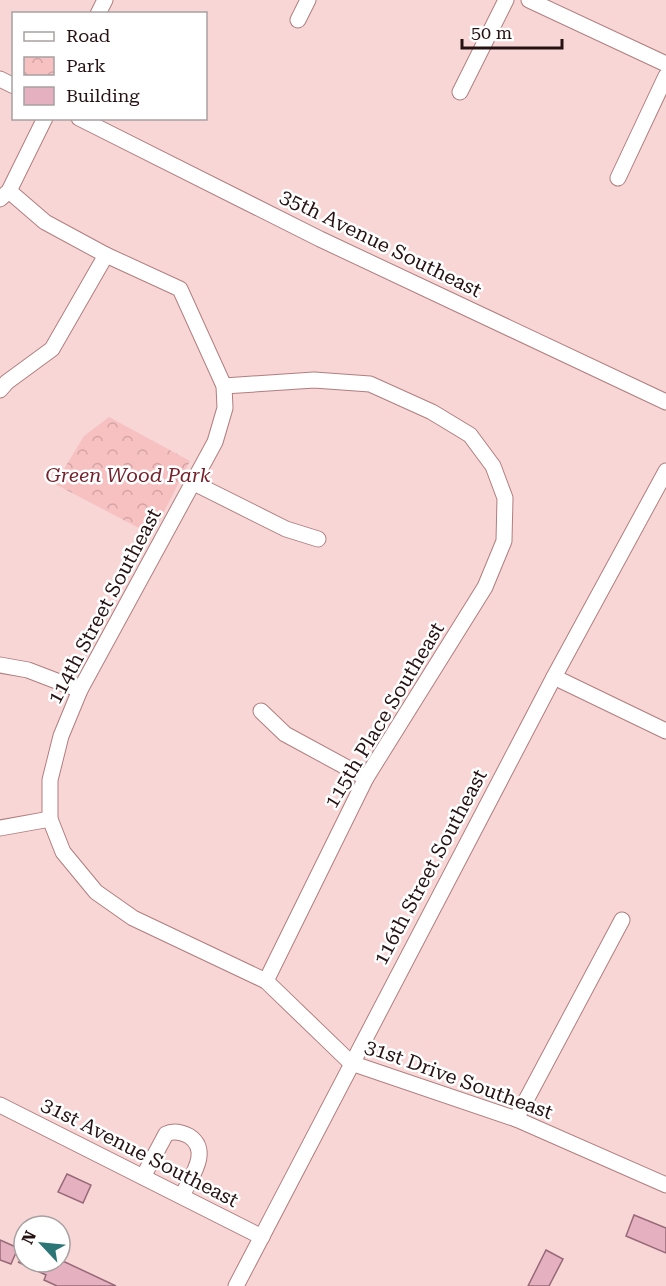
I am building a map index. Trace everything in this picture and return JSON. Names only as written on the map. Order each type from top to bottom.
[{"type":"street","points":[[298,20],[308,0]]},
{"type":"street","points":[[460,92],[506,0]]},
{"type":"street","points":[[529,0],[666,64]]},
{"type":"street","points":[[618,178],[666,76]]},
{"type":"street","points":[[44,120],[4,195],[45,222],[106,255],[180,289],[224,386]]},
{"type":"street","name":"35th Avenue Southeast","points":[[83,120],[320,239],[666,402]]},
{"type":"street","points":[[0,390],[6,382],[52,350],[106,255]]},
{"type":"street","name":"115th Place Southeast","points":[[224,386],[314,380],[370,384],[432,412],[470,435],[493,466],[506,498],[504,541],[485,587],[366,778],[266,981]]},
{"type":"street","name":"114th Street Southeast","points":[[50,819],[50,780],[61,736],[80,690],[215,442],[225,408],[224,386]]},
{"type":"street","name":"116th Street Southeast","points":[[236,1286],[554,677],[666,471]]},
{"type":"street","points":[[194,483],[286,529],[318,538]]},
{"type":"street","points":[[0,665],[28,670],[80,690]]},
{"type":"street","points":[[554,677],[666,731]]},
{"type":"street","points":[[261,711],[285,734],[366,778]]},
{"type":"street","points":[[0,828],[50,819]]},
{"type":"street","name":"31st Drive Southeast","points":[[50,819],[63,852],[96,892],[133,918],[266,981],[351,1064],[516,1119],[665,1182]]},
{"type":"street","points":[[516,1119],[622,920]]},
{"type":"street","name":"31st Avenue Southeast","points":[[0,1105],[262,1237]]},
{"type":"street","points":[[143,1177],[166,1134],[174,1131],[186,1135],[199,1145],[201,1153],[182,1196]]},
{"type":"green space","name":"Green Wood Park","points":[[109,417],[190,461],[152,535],[55,484],[84,436]]},
{"type":"building","points":[[67,1174],[91,1185],[83,1203],[58,1192]]},
{"type":"building","points":[[634,1215],[666,1228],[666,1253],[626,1236]]},
{"type":"building","points":[[0,1240],[12,1245],[12,1262],[11,1264],[0,1260]]},
{"type":"building","points":[[546,1250],[563,1259],[549,1286],[528,1286]]},
{"type":"building","points":[[72,1265],[116,1286],[57,1286],[44,1280],[46,1275],[44,1274],[72,1274]]}]
